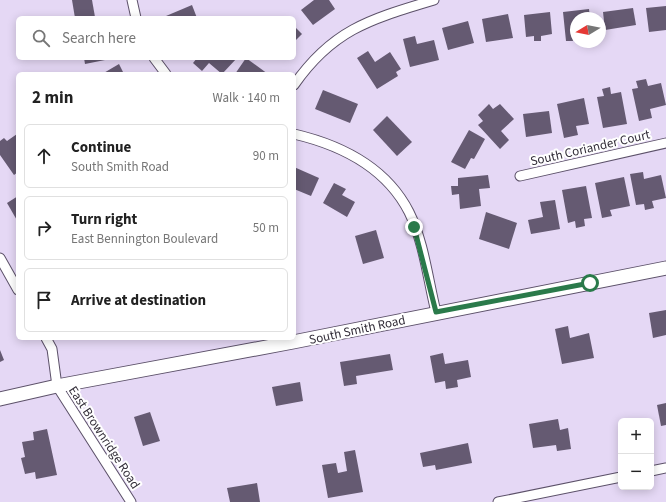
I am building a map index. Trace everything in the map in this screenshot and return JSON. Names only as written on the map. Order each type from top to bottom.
[{"type":"main road","name":"South Smith Road","points":[[0,399],[57,386],[293,342],[436,312],[666,268]]},
{"type":"street","points":[[132,0],[136,16]]},
{"type":"street","points":[[296,83],[319,54],[347,32],[376,18],[434,0]]},
{"type":"street","points":[[156,60],[164,72]]},
{"type":"street","points":[[296,134],[316,139],[347,151],[362,160],[390,184],[408,212],[414,227],[436,312]]},
{"type":"street","name":"South Coriander Court","points":[[520,176],[666,143]]},
{"type":"street","points":[[0,258],[16,286]]},
{"type":"street","points":[[47,340],[52,349],[57,386]]},
{"type":"street","name":"East Brownridge Road","points":[[57,386],[131,502]]},
{"type":"street","points":[[654,471],[666,468]]},
{"type":"street","points":[[498,502],[618,479]]},
{"type":"building","points":[[72,0],[92,0],[95,16],[75,16]]},
{"type":"building","points":[[314,0],[329,0],[335,9],[313,25],[301,10]]},
{"type":"building","points":[[192,5],[196,16],[166,16]]},
{"type":"building","points":[[666,6],[666,30],[649,32],[646,8]]},
{"type":"building","points":[[633,8],[636,25],[606,30],[606,12],[603,12]]},
{"type":"building","points":[[589,9],[589,12],[570,12],[570,41],[566,41],[563,12]]},
{"type":"building","points":[[550,12],[552,34],[541,36],[541,41],[534,41],[534,36],[526,37],[524,15]]},
{"type":"building","points":[[508,14],[513,38],[486,42],[482,19]]},
{"type":"building","points":[[468,21],[474,43],[448,50],[442,28]]},
{"type":"building","points":[[296,28],[302,34],[296,40]]},
{"type":"building","points":[[415,36],[417,44],[434,40],[439,60],[410,67],[403,39]]},
{"type":"building","points":[[368,51],[375,62],[390,52],[401,69],[396,72],[398,76],[377,89],[357,58]]},
{"type":"building","points":[[84,60],[105,60],[85,64]]},
{"type":"building","points":[[195,60],[235,60],[224,72],[220,72],[209,63],[202,71],[193,63]]},
{"type":"building","points":[[245,60],[249,60],[265,72],[236,72]]},
{"type":"building","points":[[119,64],[123,72],[105,72]]},
{"type":"building","points":[[646,79],[648,86],[661,83],[666,105],[650,109],[652,118],[639,121],[632,89],[638,88],[636,81]]},
{"type":"building","points":[[610,87],[611,94],[621,92],[627,124],[603,128],[597,97],[604,96],[602,89]]},
{"type":"building","points":[[323,90],[358,104],[350,123],[315,109]]},
{"type":"building","points":[[584,98],[589,124],[576,126],[578,135],[564,138],[557,104]]},
{"type":"building","points":[[489,104],[493,109],[500,104],[514,119],[501,131],[509,140],[500,149],[478,125],[483,121],[478,115]]},
{"type":"building","points":[[549,111],[552,133],[526,137],[523,114]]},
{"type":"building","points":[[387,116],[412,142],[397,156],[373,130]]},
{"type":"building","points":[[469,130],[485,139],[474,159],[471,158],[465,169],[451,162]]},
{"type":"building","points":[[16,135],[16,174],[14,175],[0,155],[0,141],[4,138],[7,141]]},
{"type":"building","points":[[296,168],[319,178],[311,196],[296,190]]},
{"type":"building","points":[[643,172],[644,179],[661,175],[666,198],[652,201],[654,208],[645,210],[644,204],[636,205],[630,174]]},
{"type":"building","points":[[488,175],[490,188],[479,189],[481,206],[460,209],[459,194],[452,195],[451,186],[458,186],[458,178]]},
{"type":"building","points":[[624,177],[630,206],[610,210],[612,216],[602,218],[595,183]]},
{"type":"building","points":[[334,183],[346,189],[342,195],[355,202],[347,217],[323,203]]},
{"type":"building","points":[[586,186],[592,218],[584,219],[585,226],[576,228],[575,221],[568,223],[562,190]]},
{"type":"building","points":[[16,197],[16,219],[7,203]]},
{"type":"building","points":[[555,200],[560,229],[531,234],[528,220],[543,217],[540,202]]},
{"type":"building","points":[[486,212],[517,223],[509,249],[479,239]]},
{"type":"building","points":[[376,230],[384,258],[363,264],[355,236]]},
{"type":"building","points":[[666,310],[666,335],[653,338],[649,313]]},
{"type":"building","points":[[568,326],[570,338],[589,333],[594,358],[562,364],[555,329]]},
{"type":"building","points":[[0,350],[4,360],[0,362]]},
{"type":"building","points":[[443,353],[445,364],[468,360],[471,377],[457,380],[458,387],[446,389],[445,381],[435,383],[430,356]]},
{"type":"building","points":[[390,354],[393,370],[356,376],[357,384],[344,386],[340,362]]},
{"type":"building","points":[[300,382],[303,401],[276,406],[272,387]]},
{"type":"building","points":[[666,403],[666,425],[661,426],[657,405]]},
{"type":"building","points":[[150,412],[160,441],[143,446],[134,417]]},
{"type":"building","points":[[558,419],[560,430],[568,428],[571,449],[557,451],[556,445],[533,448],[529,424]]},
{"type":"building","points":[[47,429],[57,475],[36,479],[35,472],[25,474],[21,458],[25,457],[22,442],[34,440],[33,432]]},
{"type":"building","points":[[468,443],[472,463],[436,470],[435,465],[423,467],[420,453]]},
{"type":"building","points":[[355,450],[363,492],[328,498],[322,465],[336,463],[338,473],[347,471],[344,452]]},
{"type":"building","points":[[257,483],[260,502],[230,502],[227,488]]},
{"type":"route","points":[[414,227],[421,247],[436,312],[590,283]]}]
